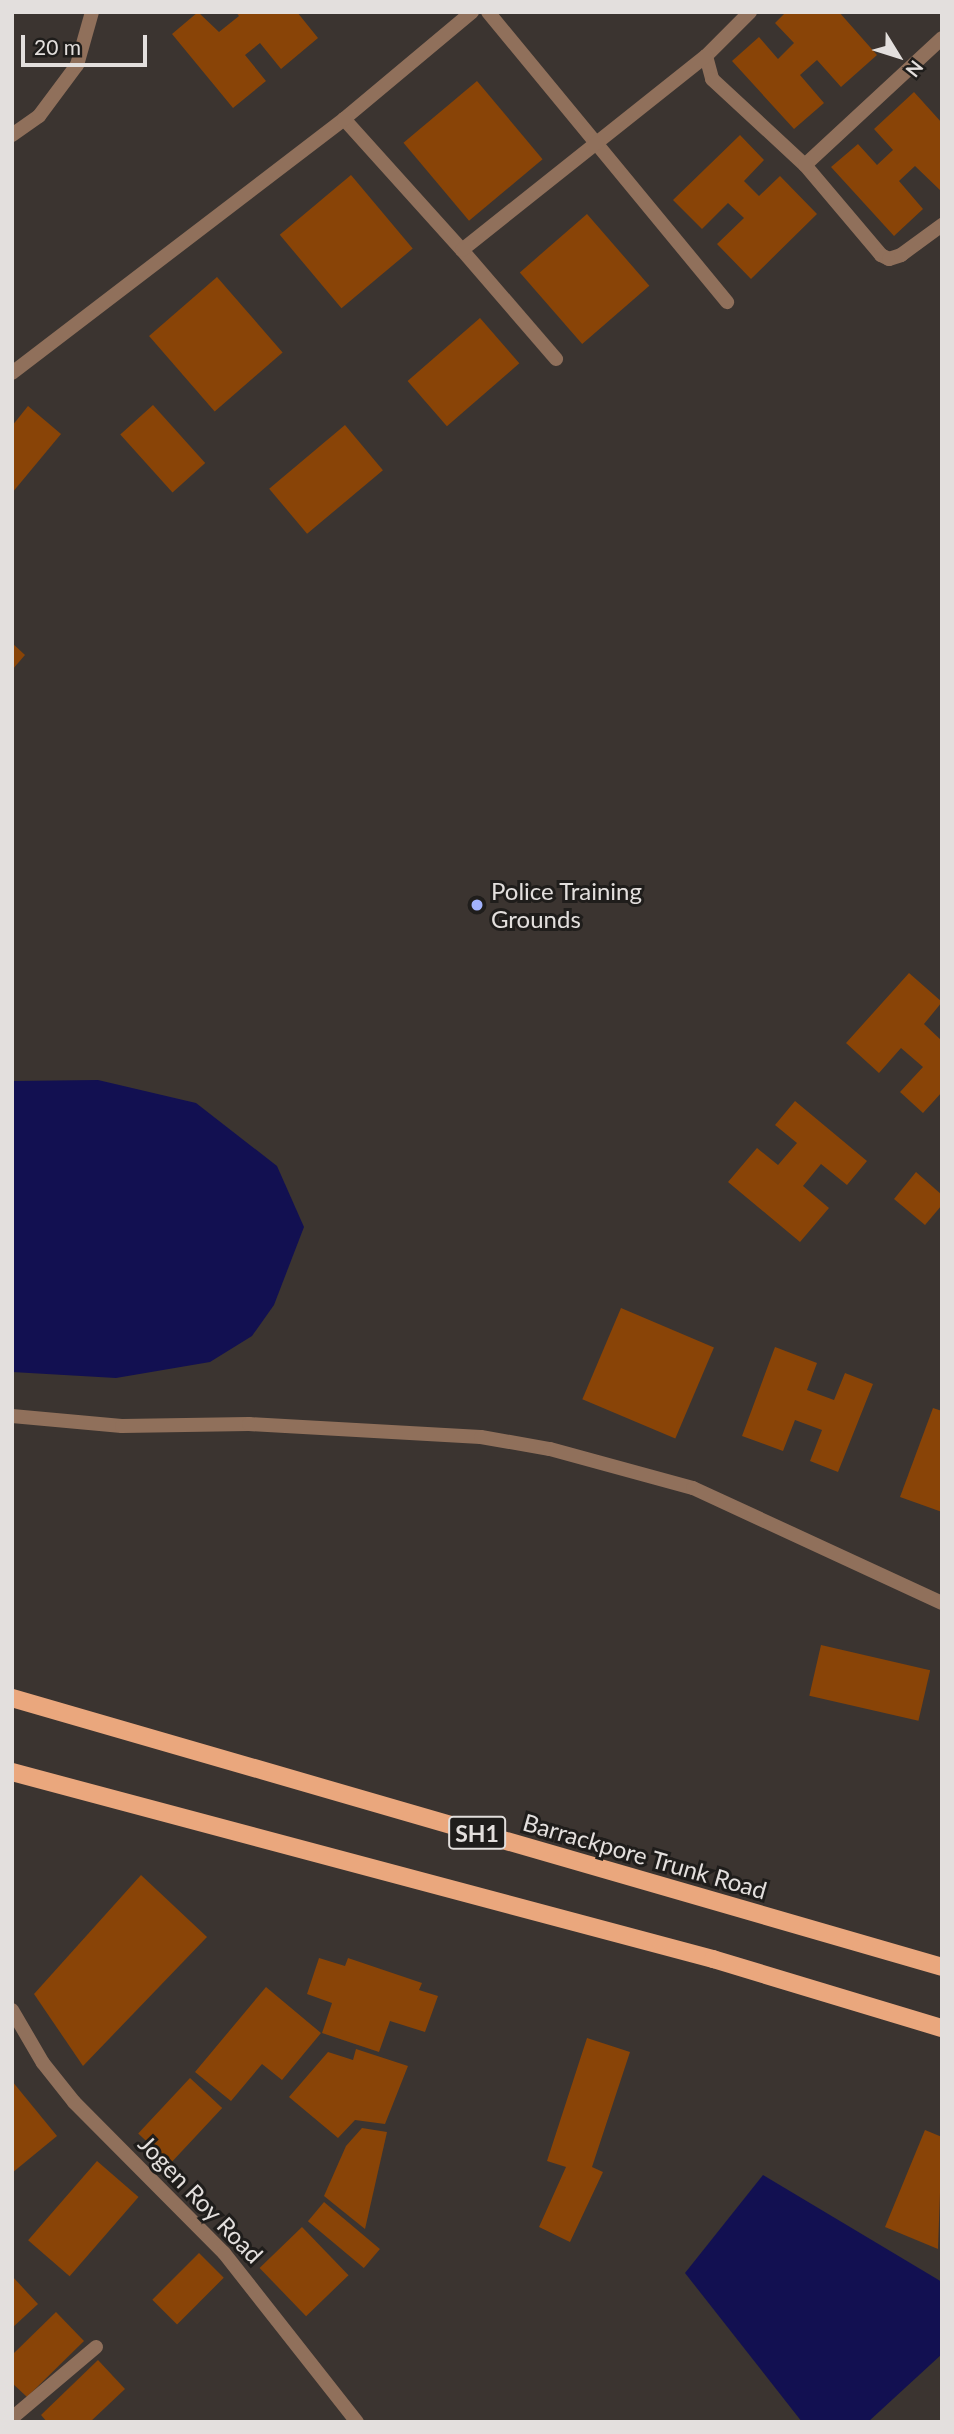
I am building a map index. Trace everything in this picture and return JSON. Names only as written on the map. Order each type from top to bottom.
[{"type":"main road","name":"Barrackpore Trunk Road","points":[[12,1698],[942,1967]]},
{"type":"main road","name":"SH1","points":[[12,1772],[713,1959],[942,2028]]},
{"type":"street","points":[[12,135],[39,116],[77,65],[92,12]]},
{"type":"street","points":[[12,373],[344,119],[472,12]]},
{"type":"street","points":[[488,12],[727,302]]},
{"type":"street","points":[[462,250],[706,56],[750,12]]},
{"type":"street","points":[[806,165],[942,38]]},
{"type":"street","points":[[706,56],[712,79],[806,165],[852,225],[889,259],[909,251],[942,225]]},
{"type":"street","points":[[344,119],[556,359]]},
{"type":"street","points":[[12,1416],[122,1426],[249,1424],[481,1437],[550,1449],[693,1488],[942,1602]]},
{"type":"street","name":"Jogen Roy Road","points":[[12,2010],[74,2102],[224,2253],[356,2422]]},
{"type":"street","points":[[12,2418],[96,2347]]},
{"type":"shaded area","points":[[98,1080],[196,1103],[277,1166],[304,1227],[274,1305],[252,1336],[210,1362],[116,1378],[12,1372],[12,1081]]},
{"type":"shaded area","points":[[763,2175],[942,2282],[942,2354],[868,2422],[802,2422],[685,2273]]},
{"type":"building","points":[[198,12],[219,32],[239,16],[236,12],[297,12],[318,38],[281,69],[260,43],[245,55],[266,81],[233,108],[172,34]]},
{"type":"building","points":[[786,12],[839,12],[877,55],[841,87],[817,60],[800,75],[824,103],[794,129],[732,61],[759,37],[778,59],[794,43],[775,23]]},
{"type":"building","points":[[477,81],[543,159],[469,221],[403,143]]},
{"type":"building","points":[[914,92],[942,123],[942,192],[915,166],[899,181],[923,209],[894,236],[831,167],[858,144],[877,165],[893,150],[874,129]]},
{"type":"building","points":[[740,135],[764,160],[744,181],[759,196],[780,176],[817,214],[751,279],[717,244],[744,218],[728,203],[702,229],[673,200]]},
{"type":"building","points":[[351,175],[413,249],[341,308],[280,235]]},
{"type":"building","points":[[587,214],[649,286],[582,344],[520,272]]},
{"type":"building","points":[[217,277],[283,352],[215,412],[149,336]]},
{"type":"building","points":[[480,318],[519,363],[447,426],[408,381]]},
{"type":"building","points":[[153,405],[205,463],[172,492],[120,434]]},
{"type":"building","points":[[28,406],[61,434],[12,493],[12,426]]},
{"type":"building","points":[[345,425],[383,470],[307,534],[269,489]]},
{"type":"building","points":[[12,643],[25,655],[12,670]]},
{"type":"building","points":[[909,973],[942,1002],[924,1024],[942,1041],[942,1092],[923,1113],[900,1092],[923,1067],[901,1048],[879,1073],[846,1043]]},
{"type":"building","points":[[795,1101],[867,1161],[847,1185],[821,1164],[803,1186],[829,1208],[800,1242],[728,1182],[757,1148],[778,1165],[797,1143],[775,1125]]},
{"type":"building","points":[[916,1172],[942,1195],[942,1205],[925,1225],[894,1199]]},
{"type":"building","points":[[621,1308],[714,1347],[675,1439],[582,1399]]},
{"type":"building","points":[[775,1347],[817,1363],[807,1390],[834,1400],[845,1373],[873,1384],[838,1472],[810,1461],[822,1430],[795,1420],[783,1451],[742,1436]]},
{"type":"building","points":[[933,1408],[942,1411],[942,1512],[900,1497]]},
{"type":"building","points":[[821,1645],[930,1670],[918,1721],[809,1696]]},
{"type":"building","points":[[141,1875],[207,1937],[83,2066],[34,1994]]},
{"type":"building","points":[[319,1958],[345,1966],[348,1958],[422,1983],[419,1990],[438,1996],[425,2032],[390,2021],[379,2052],[322,2033],[332,2003],[307,1994]]},
{"type":"building","points":[[266,1987],[321,2033],[282,2080],[262,2064],[231,2101],[195,2072]]},
{"type":"building","points":[[587,2038],[630,2052],[592,2167],[603,2172],[570,2242],[539,2227],[566,2167],[547,2161]]},
{"type":"building","points":[[356,2049],[408,2066],[385,2124],[355,2120],[338,2138],[289,2097],[328,2052],[353,2060]]},
{"type":"building","points":[[190,2078],[222,2108],[170,2164],[138,2134]]},
{"type":"building","points":[[12,2081],[57,2136],[12,2173]]},
{"type":"building","points":[[362,2128],[387,2132],[365,2229],[324,2196],[346,2146]]},
{"type":"building","points":[[925,2130],[942,2137],[938,2249],[885,2227]]},
{"type":"building","points":[[97,2161],[139,2197],[70,2276],[28,2240]]},
{"type":"building","points":[[324,2202],[380,2249],[364,2268],[308,2221]]},
{"type":"building","points":[[302,2227],[349,2275],[306,2316],[260,2268]]},
{"type":"building","points":[[199,2253],[224,2278],[177,2324],[152,2300]]},
{"type":"building","points":[[12,2276],[38,2304],[12,2328]]},
{"type":"building","points":[[56,2312],[84,2341],[27,2397],[12,2383],[12,2355]]},
{"type":"building","points":[[98,2360],[125,2389],[90,2422],[47,2422],[41,2415]]},
{"type":"place","name":"Police Training Grounds","points":[[477,905]]}]
